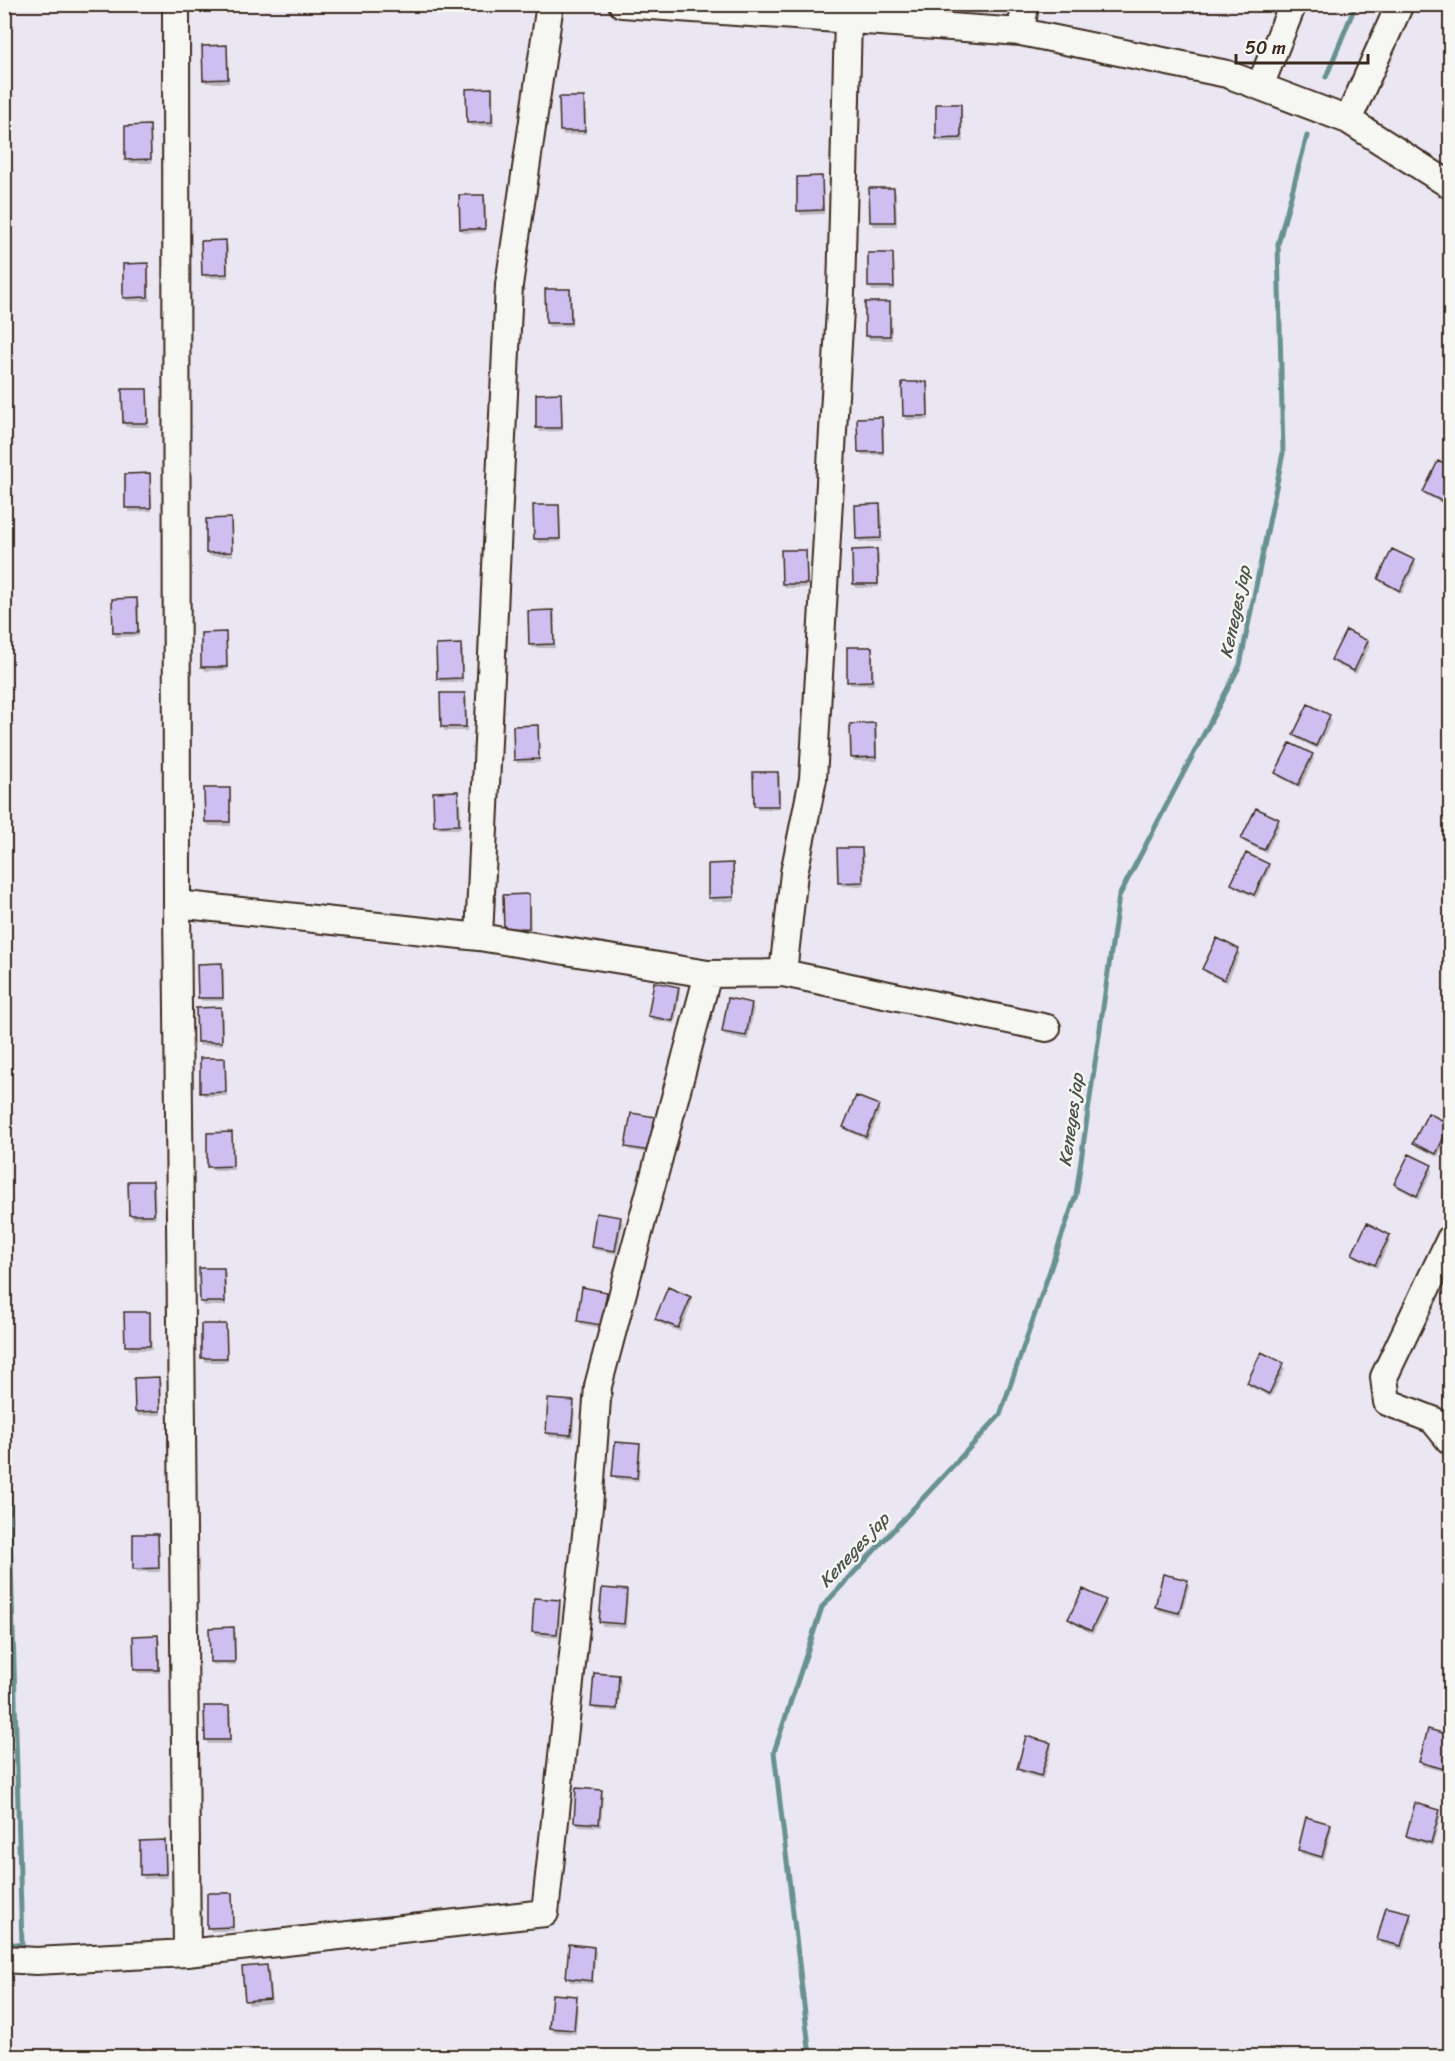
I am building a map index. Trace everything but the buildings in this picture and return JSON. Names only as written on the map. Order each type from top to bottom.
[{"type":"street","points":[[176,4],[177,904],[187,1953]]},
{"type":"street","points":[[479,937],[509,285],[550,4]]},
{"type":"street","points":[[622,4],[1021,33],[1227,74],[1348,120],[1450,185]]},
{"type":"street","points":[[1021,33],[1025,4]]},
{"type":"street","points":[[1260,86],[1293,4]]},
{"type":"street","points":[[1348,120],[1400,4]]},
{"type":"street","points":[[783,973],[794,873],[813,779],[841,292],[848,20]]},
{"type":"street","points":[[177,904],[479,937],[708,974],[783,973],[1047,1028]]},
{"type":"street","points":[[4,1959],[36,1960],[187,1953],[546,1913],[590,1507],[598,1386],[708,974]]},
{"type":"street","points":[[1450,1239],[1384,1377],[1387,1402],[1433,1420],[1450,1441]]},
{"type":"waterway","name":"Keneges jap","points":[[1326,77],[1356,4]]},
{"type":"waterway","name":"Keneges jap","points":[[810,2056],[774,1752],[822,1607],[1000,1415],[1076,1195],[1119,896],[1240,665],[1283,453],[1278,244],[1307,136]]},
{"type":"waterway","points":[[4,1319],[22,1945],[4,1943]]}]
